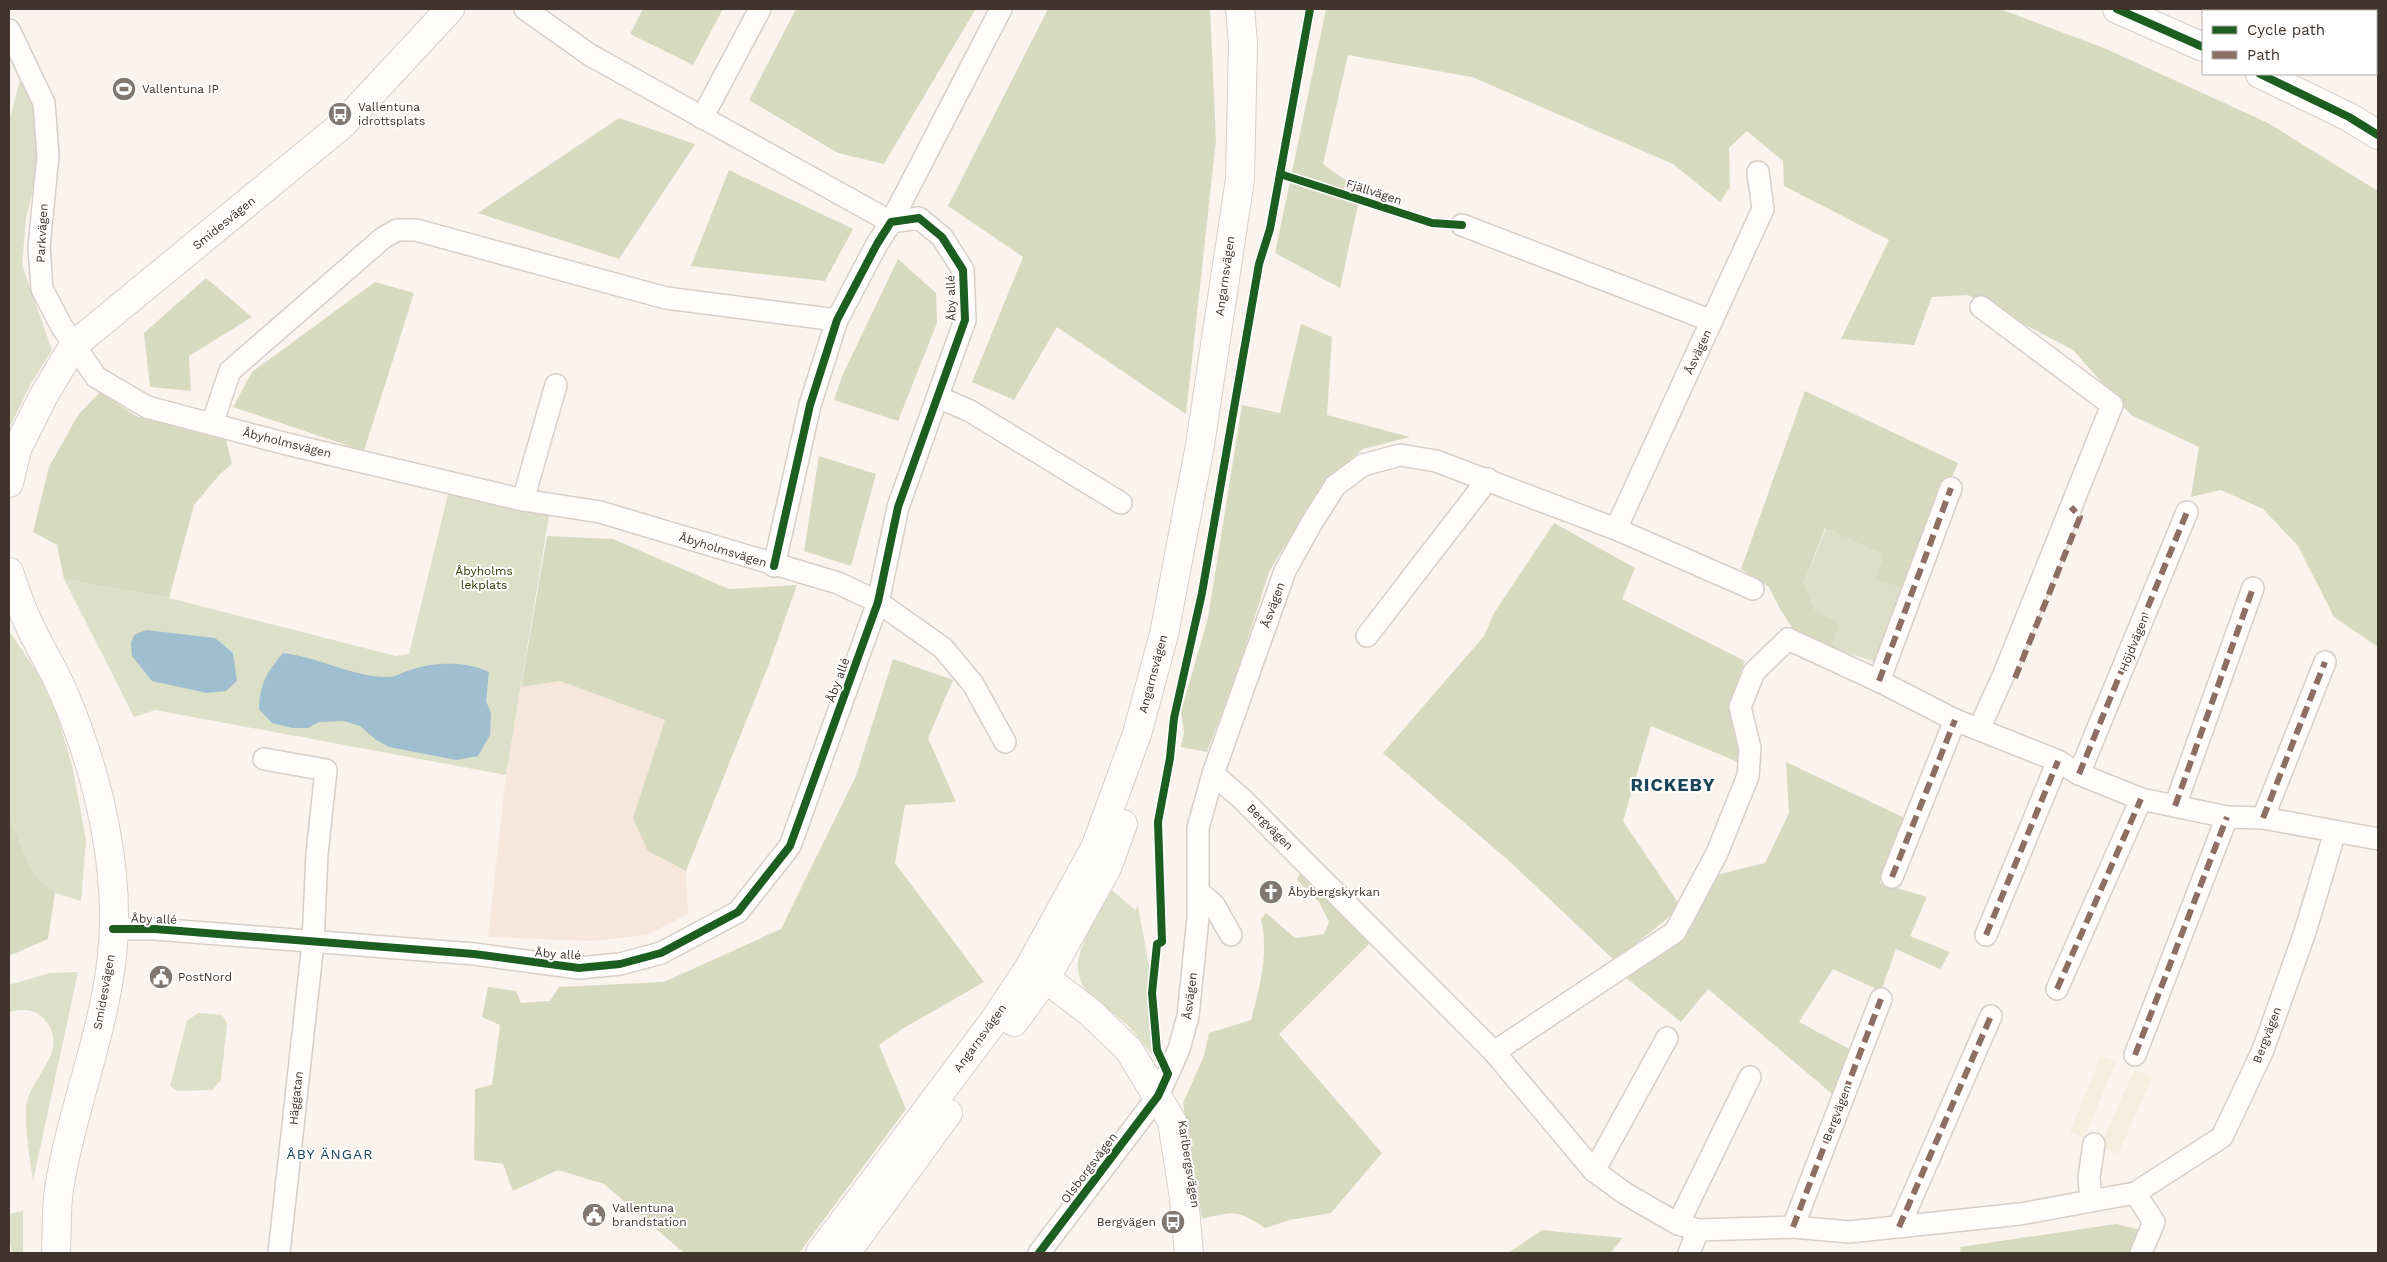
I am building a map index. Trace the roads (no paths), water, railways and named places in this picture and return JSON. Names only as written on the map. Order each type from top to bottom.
[{"type":"main road","name":"Smidesvägen","points":[[9,483],[13,453],[74,344],[343,124],[450,9]]},
{"type":"main road","name":"Angarnsvägen","points":[[820,1253],[996,1018],[1038,972],[1095,848],[1137,734],[1164,634],[1200,445],[1240,179],[1243,43],[1240,9]]},
{"type":"main road","name":"Angarnsvägen","points":[[846,1253],[1107,868],[1150,748],[1182,622],[1204,497],[1241,246],[1253,117],[1254,9]]},
{"type":"main road","points":[[2117,9],[2202,47]]},
{"type":"main road","points":[[2262,75],[2375,126]]},
{"type":"main road","name":"Smidesvägen","points":[[9,572],[18,613],[62,688],[102,806],[111,865],[113,929],[111,965],[99,1026],[59,1190],[56,1253]]},
{"type":"main road","name":"Karlbergsvägen","points":[[1038,972],[1091,1013],[1129,1050],[1172,1121],[1184,1198],[1189,1253]]},
{"type":"street","points":[[525,9],[590,55],[891,222]]},
{"type":"street","points":[[702,118],[760,9]]},
{"type":"street","points":[[774,566],[810,405],[837,320],[877,244],[891,222],[1002,9]]},
{"type":"street","name":"Parkvägen","points":[[9,30],[44,103],[53,107],[39,247],[42,289],[74,344]]},
{"type":"street","name":"Åsvägen","points":[[1616,530],[1763,209],[1758,172]]},
{"type":"street","name":"Åby allé","points":[[113,929],[155,929],[313,943],[474,954],[579,968],[620,964],[661,953],[738,912],[790,846],[878,602],[898,507],[965,320],[963,270],[942,237],[919,218],[891,222]]},
{"type":"street","points":[[1462,225],[1712,321]]},
{"type":"street","points":[[212,424],[230,371],[383,238],[397,230],[416,230],[666,298],[837,320]]},
{"type":"street","points":[[1979,729],[2004,674],[2112,405],[1981,307]]},
{"type":"street","name":"Åbyholmsvägen","points":[[74,344],[96,377],[147,407],[522,500],[600,512],[774,566],[838,583],[878,602],[943,648],[973,684],[1005,742]]},
{"type":"street","points":[[522,500],[556,385]]},
{"type":"street","points":[[938,397],[970,411],[1121,503]]},
{"type":"street","name":"Åsvägen","points":[[1158,1096],[1180,1049],[1188,1016],[1198,918],[1198,828],[1213,774],[1285,571],[1335,486],[1363,465],[1400,455],[1436,460],[1616,530],[1754,590]]},
{"type":"street","points":[[1367,636],[1488,479]]},
{"type":"street","points":[[1878,681],[1951,488]]},
{"type":"street","points":[[2015,678],[2080,517],[2071,507]]},
{"type":"street","name":"Höjdvägen","points":[[2080,774],[2187,512]]},
{"type":"street","points":[[2174,806],[2253,588]]},
{"type":"street","points":[[1494,1052],[1675,932],[1717,853],[1748,776],[1750,748],[1740,707],[1754,672],[1788,639],[1955,720],[2058,761],[2080,774],[2141,798],[2227,817],[2262,818],[2378,839]]},
{"type":"street","points":[[2262,818],[2325,662]]},
{"type":"street","points":[[1892,877],[1955,720]]},
{"type":"street","points":[[264,758],[326,770],[317,854],[313,943]]},
{"type":"street","points":[[1986,935],[2058,761]]},
{"type":"street","name":"Bergvägen","points":[[1213,774],[1240,797],[1494,1052],[1594,1171],[1626,1194],[1688,1227],[1793,1227],[1849,1232],[2020,1214],[2135,1193],[2222,1137],[2263,1050],[2305,932],[2335,832]]},
{"type":"street","points":[[2057,989],[2141,798]]},
{"type":"street","points":[[2135,1055],[2227,817]]},
{"type":"street","points":[[1198,891],[1214,905],[1231,935]]},
{"type":"street","name":"Häggatan","points":[[279,1253],[313,943]]},
{"type":"street","name":"Bergvägen","points":[[1793,1227],[1881,999]]},
{"type":"street","points":[[1899,1227],[1991,1016]]},
{"type":"street","points":[[1594,1171],[1667,1038]]},
{"type":"street","points":[[1689,1253],[1688,1227],[1750,1077]]},
{"type":"street","name":"Olsborgsvägen","points":[[1038,1253],[1158,1096]]},
{"type":"street","points":[[2091,1201],[2089,1178],[2094,1144]]},
{"type":"street","points":[[2135,1193],[2154,1222],[2141,1253]]},
{"type":"water","points":[[146,630],[215,638],[233,653],[237,681],[226,691],[207,693],[152,681],[132,656],[131,643],[134,635]]},
{"type":"water","points":[[283,653],[310,658],[361,674],[375,676],[391,677],[419,667],[439,664],[460,664],[480,668],[489,672],[486,701],[491,713],[490,735],[478,756],[456,760],[389,747],[375,739],[360,726],[344,721],[319,722],[308,728],[292,728],[272,723],[259,709],[261,692],[265,678]]},
{"type":"place","name":"Vallentuna IP","points":[[124,89]]},
{"type":"place","name":"Vallentuna idrottsplats","points":[[340,114]]},
{"type":"place","name":"Åbybergskyrkan","points":[[1271,892]]},
{"type":"place","name":"PostNord","points":[[161,977]]},
{"type":"place","name":"Vallentuna brandstation","points":[[594,1215]]},
{"type":"place","name":"Bergvägen","points":[[1173,1222]]},
{"type":"district","name":"RICKEBY","points":[[1673,785]]},
{"type":"district","name":"ÅBY ÄNGAR","points":[[330,1154]]},
{"type":"park label","name":"Åbyholms lekplats","points":[[484,578]]}]
